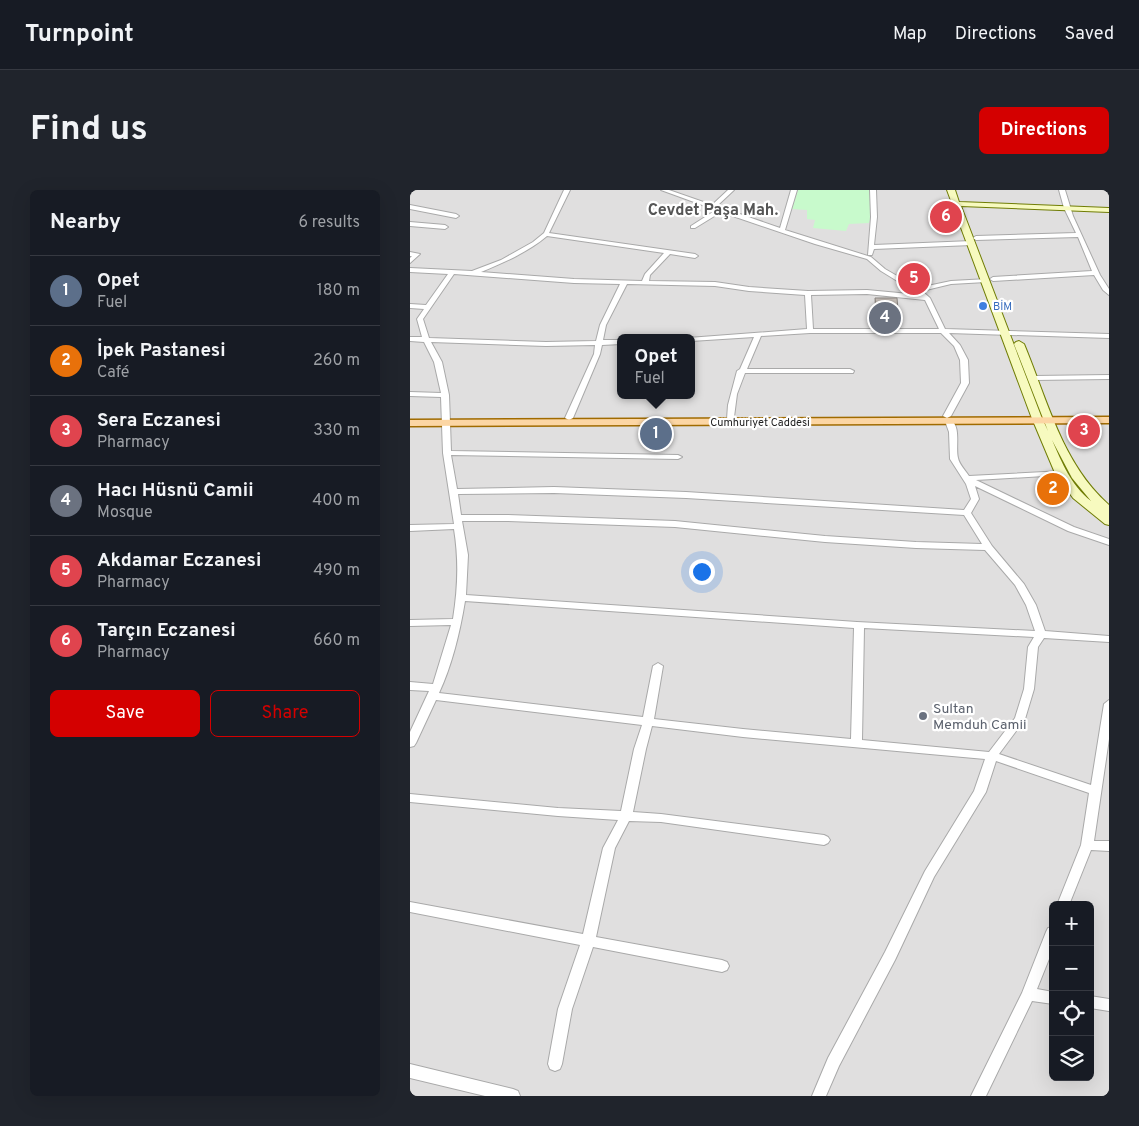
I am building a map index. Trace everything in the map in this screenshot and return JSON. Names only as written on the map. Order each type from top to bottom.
[{"type":"main road","name":"Cumhuriyet Caddesi","points":[[410,418],[445,420],[948,419],[1109,416]]},
{"type":"main road","name":"Cumhuriyet Caddesi","points":[[410,423],[445,420],[569,418],[948,419]]},
{"type":"main road","name":"Cumhuriyet Caddesi","points":[[1043,418],[1109,420]]},
{"type":"street","points":[[473,273],[503,261],[535,243],[546,234],[566,190]]},
{"type":"street","points":[[666,190],[817,243],[869,258],[883,270],[927,298],[943,332],[957,345],[964,360],[965,383],[948,419],[953,432],[954,459],[970,484],[975,499],[967,513]]},
{"type":"street","points":[[713,207],[731,190]]},
{"type":"street","points":[[782,231],[794,190]]},
{"type":"street","points":[[869,258],[872,247],[874,217],[873,190]]},
{"type":"street","points":[[952,190],[974,240],[1043,418],[1061,473],[1077,496],[1109,521]]},
{"type":"street","points":[[957,190],[960,205]]},
{"type":"street","points":[[1062,190],[1066,209],[1089,255],[1095,273],[1109,293]]},
{"type":"street","points":[[960,205],[1109,211]]},
{"type":"street","points":[[410,207],[456,216]]},
{"type":"street","points":[[693,227],[720,210]]},
{"type":"street","points":[[410,224],[446,227]]},
{"type":"street","points":[[546,234],[695,256]]},
{"type":"street","points":[[872,247],[1078,234]]},
{"type":"street","points":[[644,282],[647,275],[668,253]]},
{"type":"street","points":[[410,254],[417,254],[410,261]]},
{"type":"street","points":[[410,270],[624,283],[715,284],[749,289],[808,292],[868,292],[927,298]]},
{"type":"street","points":[[410,743],[434,692],[457,622],[462,598],[463,555],[447,453],[445,395],[438,362],[426,339],[420,318],[452,272]]},
{"type":"street","points":[[917,290],[953,281],[1095,273]]},
{"type":"street","points":[[569,418],[597,354],[603,325],[624,283]]},
{"type":"street","points":[[808,292],[810,332]]},
{"type":"street","points":[[410,306],[428,307]]},
{"type":"street","points":[[695,339],[810,332],[943,332],[1109,336]]},
{"type":"street","points":[[1010,333],[1034,378],[1043,418],[1084,488],[1109,511]]},
{"type":"street","points":[[730,417],[731,402],[741,370],[758,336]]},
{"type":"street","points":[[410,339],[546,344],[617,342]]},
{"type":"street","points":[[741,370],[850,371]]},
{"type":"street","points":[[1034,378],[1109,378]]},
{"type":"street","points":[[410,394],[445,395]]},
{"type":"street","points":[[447,453],[678,457]]},
{"type":"street","points":[[965,478],[1061,473]]},
{"type":"street","points":[[965,478],[1071,529],[1109,542]]},
{"type":"street","points":[[454,492],[554,490],[686,495],[967,513]]},
{"type":"street","points":[[967,513],[988,547],[1019,584],[1031,604],[1042,634]]},
{"type":"street","points":[[410,528],[458,522],[518,518],[675,524],[825,539],[916,545],[988,547]]},
{"type":"street","points":[[462,598],[859,625],[1109,639]]},
{"type":"street","points":[[410,623],[457,622]]},
{"type":"street","points":[[856,744],[859,625]]},
{"type":"street","points":[[819,1096],[833,1064],[890,956],[929,875],[980,792],[992,756],[1020,719],[1029,689],[1033,647],[1042,634]]},
{"type":"street","points":[[555,1064],[565,1009],[588,941],[609,848],[626,816],[648,721],[658,666]]},
{"type":"street","points":[[410,686],[434,692],[648,721],[856,744],[992,756],[1096,791]]},
{"type":"street","points":[[1065,901],[1087,844],[1109,704]]},
{"type":"street","points":[[410,798],[661,818],[824,840]]},
{"type":"street","points":[[1087,844],[1109,846]]},
{"type":"street","points":[[410,907],[722,966]]},
{"type":"street","points":[[978,1096],[1028,994],[1049,942]]},
{"type":"street","points":[[1028,994],[1049,997]]},
{"type":"street","points":[[1094,1003],[1109,1005]]},
{"type":"street","points":[[410,1071],[514,1096]]},
{"type":"shaded area","points":[[410,190],[1109,190],[1109,1096],[410,1096]]},
{"type":"green space","points":[[798,190],[870,190],[872,213],[869,223],[849,224],[846,231],[813,228],[815,220],[807,219],[807,210],[792,209]]},
{"type":"building","points":[[875,298],[897,298],[898,310],[876,309]]},
{"type":"place","name":"Tarçın Eczanesi","points":[[946,217]]},
{"type":"place","name":"Akdamar Eczanesi","points":[[914,279]]},
{"type":"place","name":"BİM","points":[[983,306]]},
{"type":"place","name":"Hacı Hüsnü Camii","points":[[885,318]]},
{"type":"place","name":"Sera Eczanesi","points":[[1084,431]]},
{"type":"place","name":"Opet","points":[[656,434]]},
{"type":"place","name":"İpek Pastanesi","points":[[1053,489]]},
{"type":"place","name":"Sultan Memduh Camii","points":[[923,716]]},
{"type":"district","name":"Cevdet Paşa Mah.","points":[[713,209]]}]
